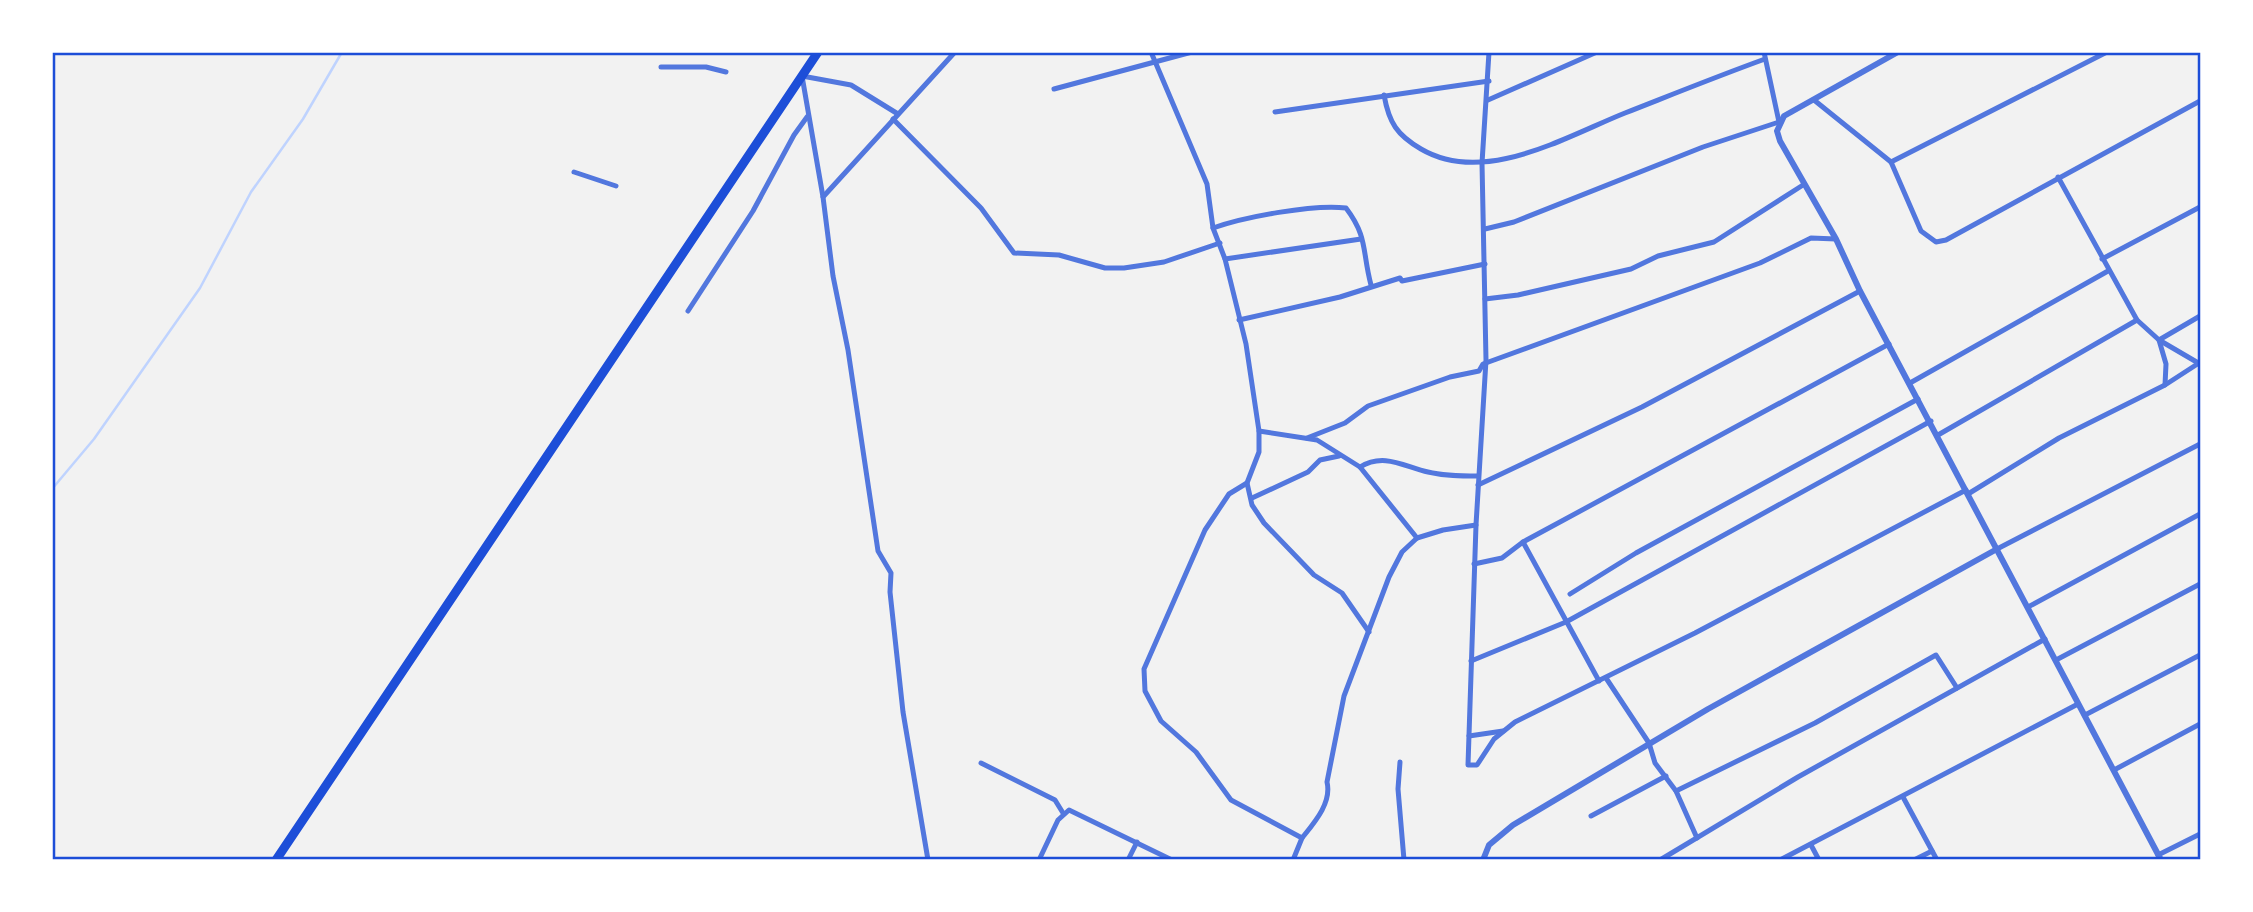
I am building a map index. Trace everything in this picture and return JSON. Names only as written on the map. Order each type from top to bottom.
[{"type":"highway","points":[[276,859],[818,52]]},
{"type":"street","points":[[823,197],[955,52]]},
{"type":"street","points":[[1151,52],[1207,184],[1206,198],[1213,228],[1225,259],[1251,371],[1259,431],[1259,452],[1247,484],[1252,505],[1264,523],[1314,575],[1342,593],[1369,632]]},
{"type":"street","points":[[1054,89],[1192,52]]},
{"type":"street","points":[[1489,52],[1482,163],[1485,363],[1467,763],[1471,767],[1477,765],[1503,731],[1515,722],[1967,492],[2060,438],[2165,385],[2200,364],[2159,340],[2137,320],[2058,177]]},
{"type":"street","points":[[1488,100],[1597,52]]},
{"type":"street","points":[[1485,229],[1514,222],[1703,147],[1779,122],[1898,52]]},
{"type":"street","points":[[1891,162],[2107,52]]},
{"type":"street","points":[[1384,95],[1388,118],[1395,131],[1406,141],[1447,161],[1482,163],[1555,142],[1764,56],[1779,122],[1780,141],[1836,239],[1860,291],[2159,857],[2200,834]]},
{"type":"street","points":[[661,67],[706,67],[726,72]]},
{"type":"street","points":[[928,859],[903,712],[890,592],[891,573],[881,559],[874,532],[872,501],[802,76],[851,85],[895,117],[1002,232],[1014,253],[1059,256],[1105,268],[1124,268],[1164,262],[1220,243]]},
{"type":"street","points":[[1275,112],[1489,81]]},
{"type":"street","points":[[1814,100],[1891,162],[1921,231],[1936,242],[1946,240],[2200,102]]},
{"type":"street","points":[[688,311],[753,211],[794,135],[807,117]]},
{"type":"street","points":[[574,172],[616,186]]},
{"type":"street","points":[[1485,299],[1518,295],[1631,268],[1658,256],[1714,242],[1803,185]]},
{"type":"street","points":[[2102,259],[2200,207]]},
{"type":"street","points":[[1213,228],[1241,219],[1346,208],[1359,225],[1362,239],[1365,240],[1365,261],[1371,285]]},
{"type":"street","points":[[1225,259],[1362,239]]},
{"type":"street","points":[[1307,438],[1345,423],[1368,406],[1450,377],[1479,372],[1485,363],[1759,264],[1811,239],[1836,239]]},
{"type":"street","points":[[1239,320],[1340,297],[1371,285],[1485,264]]},
{"type":"street","points":[[1910,383],[2108,271]]},
{"type":"street","points":[[1478,485],[1630,413],[1860,291]]},
{"type":"street","points":[[2159,340],[2200,316]]},
{"type":"street","points":[[1938,435],[2137,320]]},
{"type":"street","points":[[2159,340],[2166,364],[2165,385]]},
{"type":"street","points":[[1474,564],[1502,558],[1523,542],[1889,344]]},
{"type":"street","points":[[1570,594],[1636,553],[1918,399]]},
{"type":"street","points":[[1471,661],[1566,622],[1931,421]]},
{"type":"street","points":[[1259,431],[1317,440],[1360,467],[1417,538]]},
{"type":"street","points":[[1483,859],[1489,845],[1513,825],[1649,743],[1997,549],[2200,444]]},
{"type":"street","points":[[1252,498],[1308,472],[1320,460],[1339,456]]},
{"type":"street","points":[[1360,467],[1366,463],[1398,460],[1429,472],[1478,476]]},
{"type":"street","points":[[1247,484],[1228,494],[1205,530],[1178,597],[1149,654],[1144,669],[1145,691],[1161,721],[1196,752],[1231,800],[1302,838]]},
{"type":"street","points":[[2028,607],[2200,514]]},
{"type":"street","points":[[1293,859],[1302,838],[1316,821],[1329,791],[1327,782],[1344,696],[1389,577],[1402,552],[1417,538],[1443,530],[1476,525]]},
{"type":"street","points":[[1523,542],[1599,681]]},
{"type":"street","points":[[2056,660],[2200,584]]},
{"type":"street","points":[[1661,859],[2045,639]]},
{"type":"street","points":[[1676,791],[1815,723],[1937,655],[1956,688]]},
{"type":"street","points":[[2085,715],[2200,655]]},
{"type":"street","points":[[1606,678],[1649,743],[1655,763],[1676,791],[1697,838]]},
{"type":"street","points":[[1780,859],[2078,704]]},
{"type":"street","points":[[2114,770],[2200,724]]},
{"type":"street","points":[[1469,736],[1503,731]]},
{"type":"street","points":[[1400,762],[1398,789],[1404,859]]},
{"type":"street","points":[[981,763],[1055,800],[1063,813]]},
{"type":"street","points":[[1591,816],[1666,776]]},
{"type":"street","points":[[1903,797],[1937,859]]},
{"type":"street","points":[[1039,859],[1063,813],[1069,810],[1172,859]]},
{"type":"street","points":[[1128,859],[1137,842]]},
{"type":"street","points":[[1811,845],[1819,859]]},
{"type":"street","points":[[1914,859],[1932,851]]},
{"type":"waterway","points":[[52,489],[94,439],[200,288],[251,192],[303,119],[342,52]]}]
